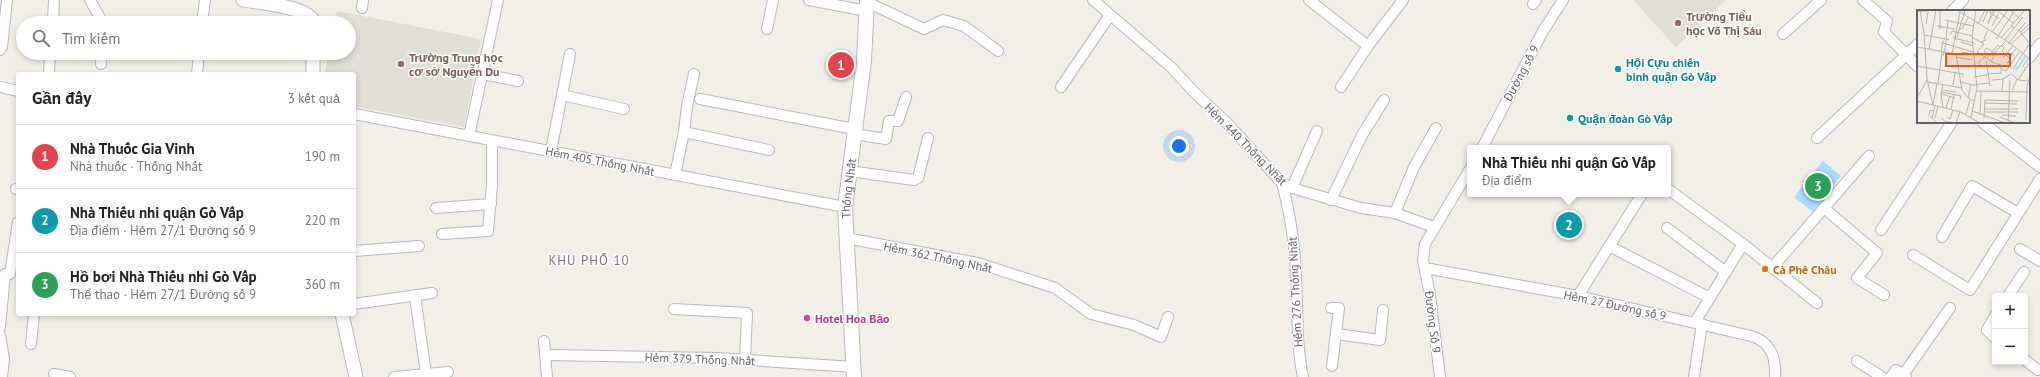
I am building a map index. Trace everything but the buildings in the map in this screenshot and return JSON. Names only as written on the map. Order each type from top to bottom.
[{"type":"main road","name":"Thống Nhất","points":[[854,372],[845,207],[864,61],[867,4]]},
{"type":"street","points":[[0,50],[2,47],[7,0]]},
{"type":"street","points":[[53,16],[54,0]]},
{"type":"street","points":[[90,0],[99,16]]},
{"type":"street","points":[[203,16],[205,0]]},
{"type":"street","points":[[243,0],[302,11],[311,16]]},
{"type":"street","points":[[470,136],[498,0]]},
{"type":"street","points":[[767,29],[773,0]]},
{"type":"street","points":[[809,0],[867,4],[924,28],[943,20],[964,26],[998,50]]},
{"type":"street","name":"Hẻm 440 Thống Nhất","points":[[1092,0],[1172,68],[1194,92],[1228,124],[1282,183],[1292,188],[1361,208],[1395,213],[1434,227]]},
{"type":"street","points":[[1309,0],[1368,46]]},
{"type":"street","points":[[1341,87],[1368,46],[1404,0]]},
{"type":"street","name":"Đường số 9","points":[[1484,145],[1543,31],[1563,0]]},
{"type":"street","points":[[1783,34],[1821,0]]},
{"type":"street","points":[[1863,0],[1887,21],[1884,32],[1917,66]]},
{"type":"street","points":[[1953,10],[1963,0]]},
{"type":"street","points":[[1061,87],[1110,15]]},
{"type":"street","points":[[2030,57],[2040,44]]},
{"type":"street","points":[[1817,138],[1917,45]]},
{"type":"street","points":[[551,151],[570,54]]},
{"type":"street","points":[[49,72],[50,60]]},
{"type":"street","points":[[101,60],[101,64]]},
{"type":"street","points":[[197,72],[198,60]]},
{"type":"street","points":[[313,60],[313,72]]},
{"type":"street","points":[[482,74],[518,81]]},
{"type":"street","points":[[675,175],[694,74]]},
{"type":"street","points":[[0,87],[16,91]]},
{"type":"street","points":[[562,95],[624,109]]},
{"type":"street","points":[[700,99],[886,138],[889,121],[898,121],[906,97]]},
{"type":"street","points":[[1332,200],[1362,135],[1384,100]]},
{"type":"street","name":"Hẻm 405 Thống Nhất","points":[[356,114],[845,207]]},
{"type":"street","points":[[1881,230],[1951,123]]},
{"type":"street","points":[[1983,123],[2040,167]]},
{"type":"street","points":[[1395,213],[1414,167],[1436,128]]},
{"type":"street","points":[[1292,188],[1317,131]]},
{"type":"street","points":[[684,132],[769,150]]},
{"type":"street","points":[[849,171],[914,180],[918,178],[928,138]]},
{"type":"street","points":[[442,234],[488,231],[491,204],[492,140]]},
{"type":"street","points":[[1772,268],[1870,156]]},
{"type":"street","points":[[1425,268],[1423,260],[1425,244],[1467,174]]},
{"type":"street","points":[[1913,255],[1970,290],[2040,179]]},
{"type":"street","name":"Hẻm 276 Thống Nhất","points":[[1282,183],[1289,207],[1295,268],[1297,337],[1303,377]]},
{"type":"street","points":[[1942,237],[1972,186],[2018,213]]},
{"type":"street","points":[[1671,190],[1744,244],[1817,303]]},
{"type":"street","points":[[1578,296],[1640,197]]},
{"type":"street","points":[[436,208],[491,204]]},
{"type":"street","points":[[1824,208],[1877,253],[1856,278],[1884,295]]},
{"type":"street","points":[[1668,228],[1726,272]]},
{"type":"street","points":[[0,327],[16,232]]},
{"type":"street","name":"Hẻm 362 Thống Nhất","points":[[846,238],[978,263],[1055,288],[1092,314],[1134,325],[1161,337],[1168,317]]},
{"type":"street","points":[[1694,377],[1698,323],[1710,298],[1744,244]]},
{"type":"street","points":[[356,251],[418,246]]},
{"type":"street","points":[[1610,246],[1710,298]]},
{"type":"street","points":[[2020,249],[2040,261]]},
{"type":"street","name":"Hẻm 27 Đường số 9","points":[[1425,268],[1578,296],[1751,336],[1764,342],[1773,353],[1775,374]]},
{"type":"street","name":"Đường Số 9","points":[[1425,268],[1440,377]]},
{"type":"street","points":[[2010,293],[2024,272]]},
{"type":"street","points":[[356,304],[432,293]]},
{"type":"street","points":[[415,296],[426,374]]},
{"type":"street","points":[[1331,308],[1338,308],[1332,366]]},
{"type":"street","points":[[1891,377],[1896,370],[1905,376],[1950,308]]},
{"type":"street","points":[[674,309],[747,313],[745,360]]},
{"type":"street","points":[[1336,334],[1380,340],[1383,310]]},
{"type":"street","points":[[31,344],[34,316]]},
{"type":"street","points":[[342,316],[356,377]]},
{"type":"street","points":[[1992,321],[1987,330],[1992,335]]},
{"type":"street","points":[[0,335],[4,359],[2,377]]},
{"type":"street","points":[[544,342],[547,377]]},
{"type":"street","name":"Hẻm 379 Thống Nhất","points":[[546,355],[745,360],[854,372]]},
{"type":"street","points":[[1857,361],[1882,377]]},
{"type":"street","points":[[2028,363],[2037,371]]},
{"type":"street","points":[[394,377],[448,372]]},
{"type":"street","points":[[54,374],[70,377]]},
{"type":"street","points":[[1775,374],[1784,377]]},
{"type":"shaded area","name":"Trường Tiểu học Võ Thị Sáu","points":[[1633,0],[1726,0],[1676,47]]},
{"type":"shaded area","name":"Trường Trung học cơ sở Nguyễn Du","points":[[337,11],[481,39],[464,127],[356,106],[356,72],[324,72],[327,60],[356,60],[356,16],[336,16]]},
{"type":"water","points":[[1823,161],[1841,176],[1813,212],[1794,197]]},
{"type":"place","name":"Trường Tiểu học Võ Thị Sáu","points":[[1678,23]]},
{"type":"place","name":"Trường Trung học cơ sở Nguyễn Du","points":[[401,64]]},
{"type":"place","name":"Nhà Thuốc Gia Vinh","points":[[841,65]]},
{"type":"place","name":"Hội Cựu chiến binh quận Gò Vấp","points":[[1618,69]]},
{"type":"place","name":"Quận đoàn Gò Vấp","points":[[1570,118]]},
{"type":"place","name":"Hồ bơi Nhà Thiếu nhi Gò Vấp","points":[[1818,186]]},
{"type":"place","name":"Nhà Thiếu nhi quận Gò Vấp","points":[[1569,225]]},
{"type":"place","name":"Cà Phê Châu","points":[[1765,269]]},
{"type":"place","name":"Hotel Hoa Bảo","points":[[807,318]]},
{"type":"district","name":"KHU PHỐ 10","points":[[589,260]]}]
